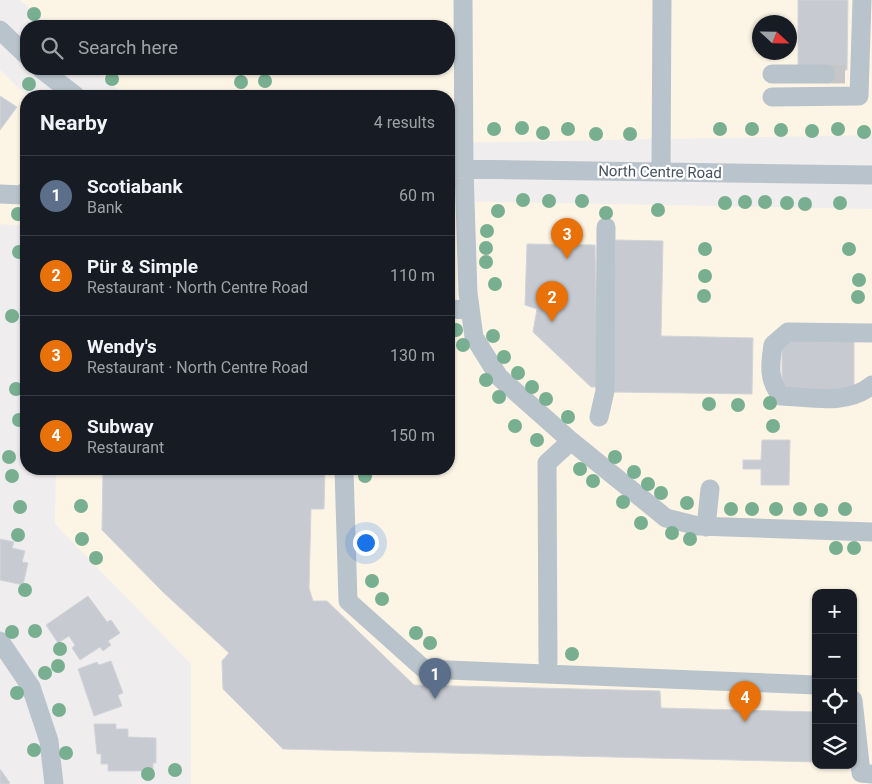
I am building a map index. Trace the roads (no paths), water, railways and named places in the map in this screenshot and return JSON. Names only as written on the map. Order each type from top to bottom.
[{"type":"street","points":[[463,0],[456,169],[474,337],[499,377],[571,440],[666,518],[706,527],[872,532]]},
{"type":"street","points":[[661,172],[662,0]]},
{"type":"street","points":[[772,97],[859,96],[855,74],[862,0]]},
{"type":"street","points":[[0,30],[20,49]]},
{"type":"street","points":[[772,74],[826,74]]},
{"type":"street","points":[[49,75],[68,90]]},
{"type":"street","name":"North Centre Road","points":[[456,169],[872,174]]},
{"type":"street","points":[[0,194],[20,195]]},
{"type":"street","points":[[599,417],[605,391],[606,227]]},
{"type":"street","points":[[455,310],[470,310]]},
{"type":"street","points":[[872,334],[788,332],[773,345],[770,366],[772,385],[781,396],[846,398],[862,394],[872,385]]},
{"type":"street","points":[[548,662],[547,463],[571,440]]},
{"type":"street","points":[[344,475],[348,601],[424,669],[812,685]]},
{"type":"street","points":[[706,527],[710,489]]},
{"type":"street","points":[[0,641],[31,688],[49,740],[54,784]]},
{"type":"street","points":[[856,724],[861,773],[872,774]]},
{"type":"tunnel","points":[[826,74],[850,74]]},
{"type":"place","name":"Wendy's","points":[[567,259]]},
{"type":"place","name":"Pür & Simple","points":[[552,322]]},
{"type":"place","name":"Scotiabank","points":[[435,699]]},
{"type":"place","name":"Subway","points":[[745,722]]}]
